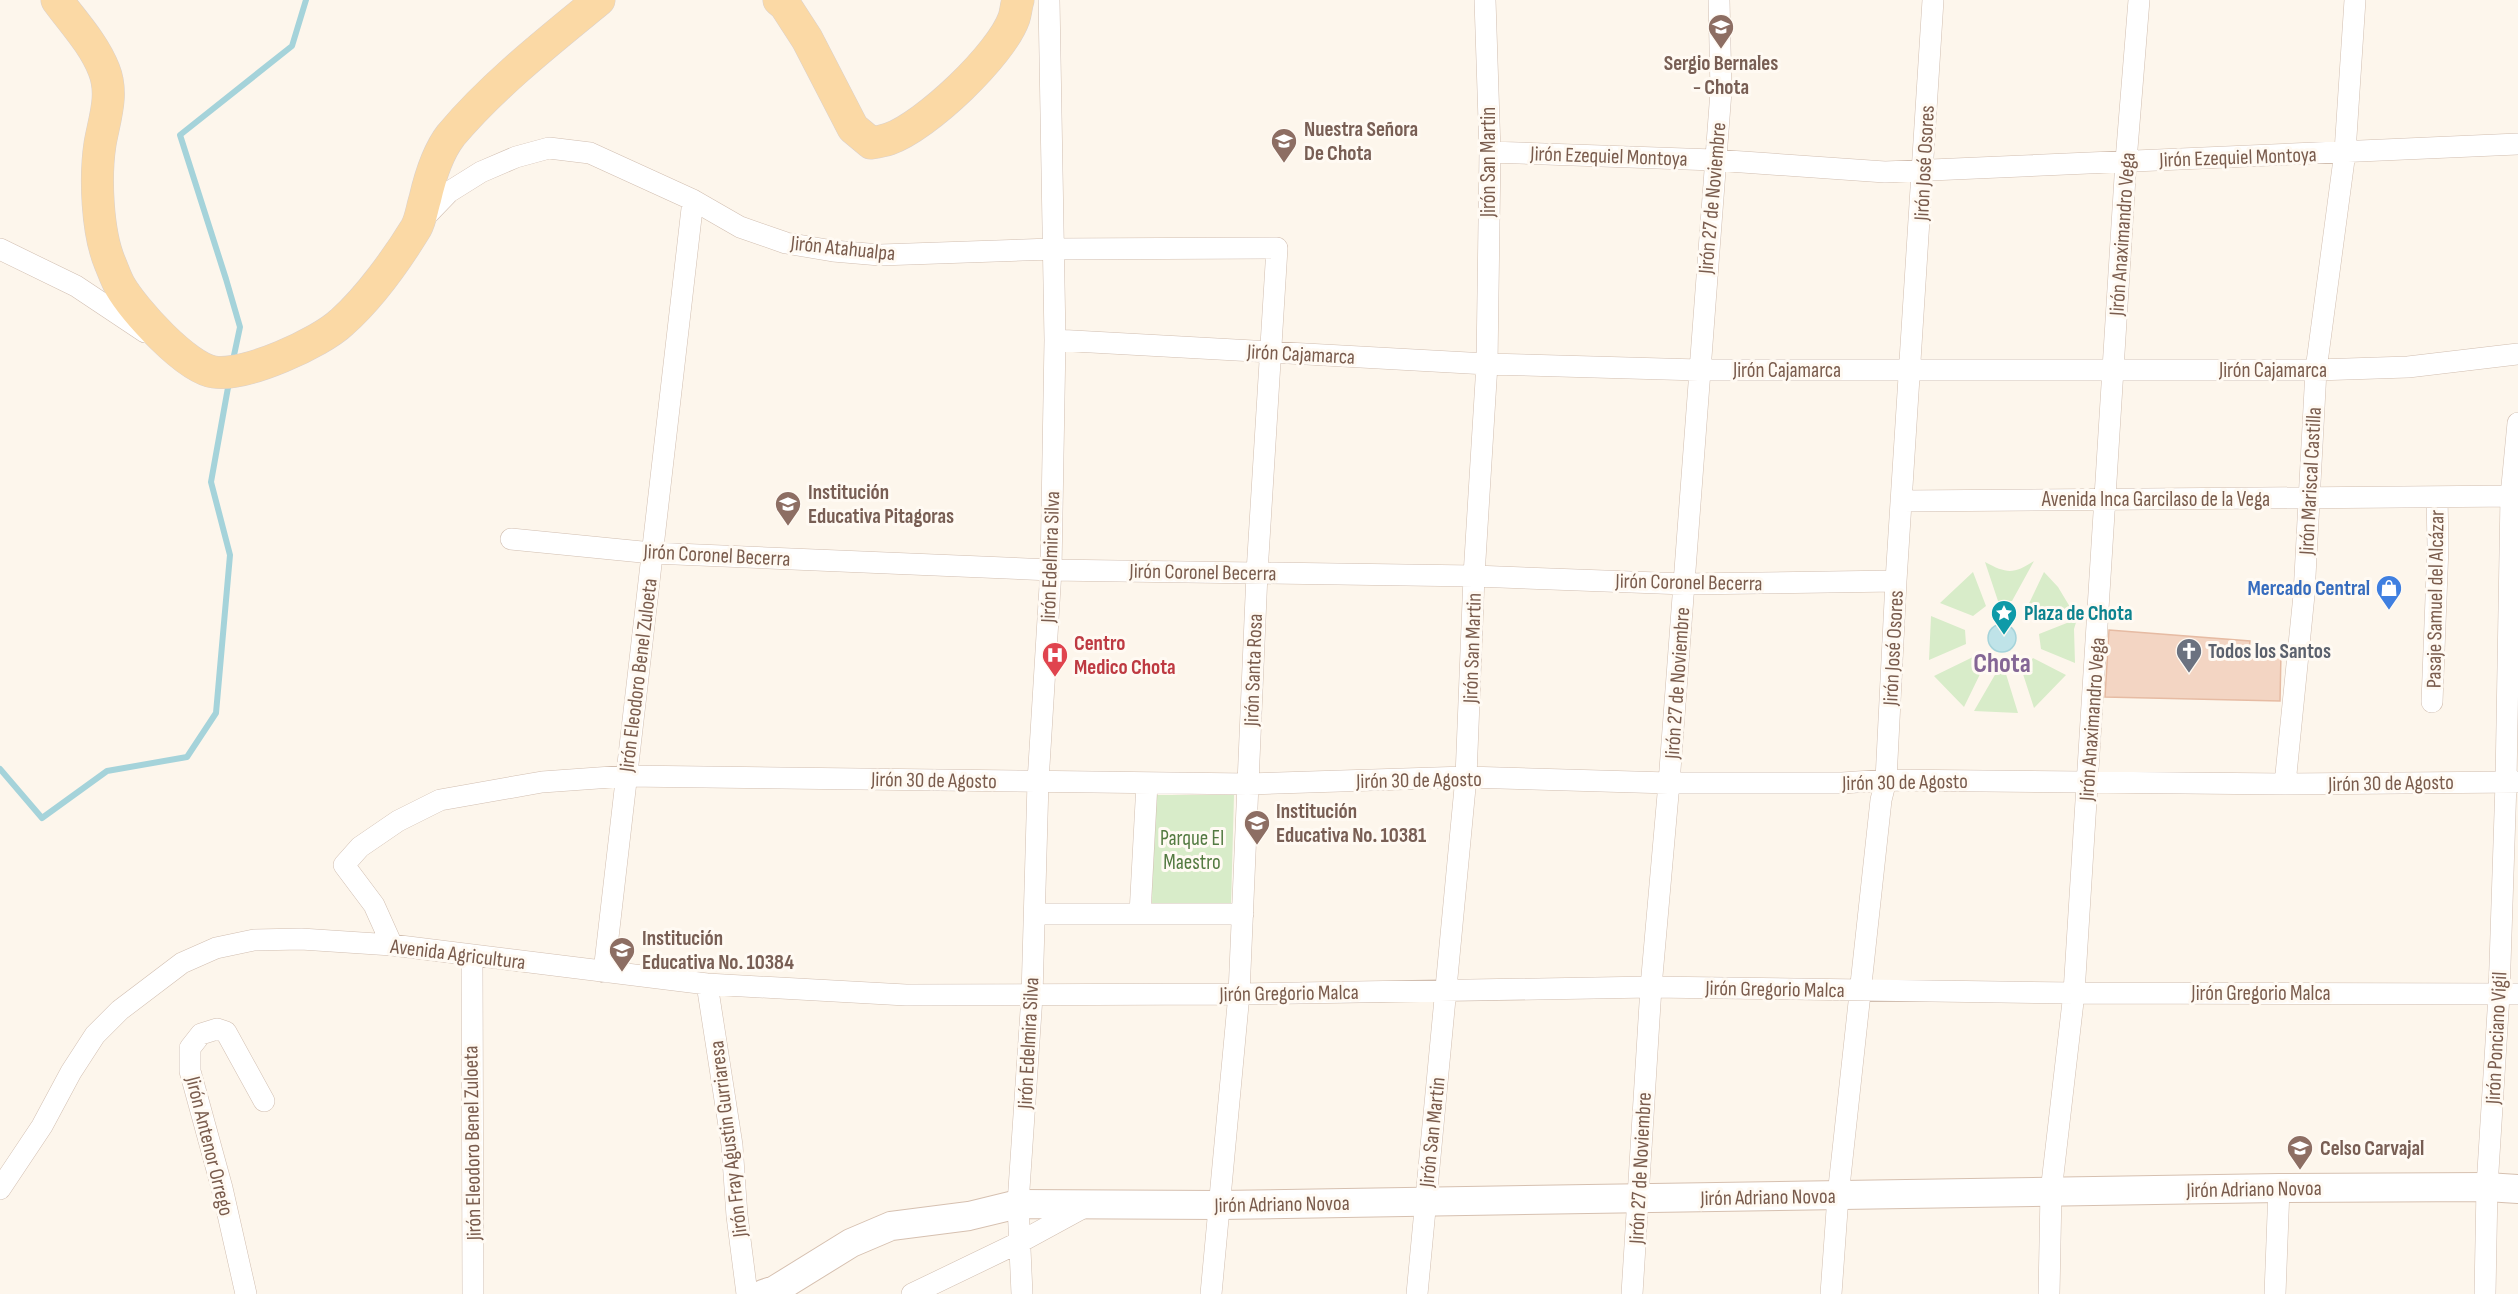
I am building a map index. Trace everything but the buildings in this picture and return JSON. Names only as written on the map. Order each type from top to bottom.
[{"type":"main road","points":[[57,0],[87,40],[105,72],[109,109],[100,144],[98,181],[107,256],[120,286],[181,356],[213,372],[248,369],[290,354],[342,323],[391,267],[418,224],[435,162],[450,136],[549,41],[599,0]]},
{"type":"main road","points":[[779,0],[785,5],[807,39],[852,128],[871,143],[890,139],[922,119],[956,92],[988,60],[1013,20],[1018,0]]},
{"type":"street","name":"Jirón Edelmira Silva","points":[[1022,1294],[1018,1204],[1032,996],[1038,782],[1051,570],[1056,340],[1052,249],[1049,0]]},
{"type":"street","name":"Jirón San Martin","points":[[1417,1294],[1467,777],[1474,576],[1487,364],[1490,152],[1485,0]]},
{"type":"street","name":"Jirón 27 de Noviembre","points":[[1632,1294],[1651,987],[1669,783],[1714,160],[1721,91],[1719,0]]},
{"type":"street","name":"Jirón José Osores","points":[[1831,1294],[1838,1196],[1881,800],[1886,780],[1896,581],[1924,171],[1929,0]]},
{"type":"street","name":"Jirón Anaximandro Vega","points":[[2049,1294],[2051,1192],[2074,993],[2126,161],[2139,0]]},
{"type":"street","name":"Jirón Mariscal Castilla","points":[[2286,784],[2304,595],[2316,370],[2345,152],[2355,0]]},
{"type":"street","name":"Jirón Ezequiel Montoya","points":[[1490,152],[1714,160],[1885,172],[2518,144]]},
{"type":"street","name":"Jirón Atahualpa","points":[[418,224],[449,192],[481,172],[516,157],[549,148],[590,153],[693,200],[740,227],[786,243],[833,251],[880,255],[1052,249],[1277,248]]},
{"type":"street","name":"Jirón Eleodoro Benel Zuloeta","points":[[603,972],[693,200]]},
{"type":"street","name":"Jirón Santa Rosa","points":[[1211,1294],[1239,994],[1257,573],[1277,248]]},
{"type":"street","points":[[0,249],[76,286],[181,356]]},
{"type":"street","name":"Jirón Cajamarca","points":[[1056,340],[1487,364],[1699,370],[2316,370],[2409,367],[2518,354]]},
{"type":"street","name":"Jirón Ponciano Vigil","points":[[2485,1294],[2487,1187],[2509,994],[2515,496],[2518,423]]},
{"type":"street","name":"Avenida Inca Garcilaso de la Vega","points":[[1902,501],[2515,496]]},
{"type":"street","name":"Pasaje Samuel del Alcázar","points":[[2432,702],[2438,546],[2437,497]]},
{"type":"street","name":"Jirón Coronel Becerra","points":[[511,539],[652,553],[1051,570],[1474,576],[1684,584],[1896,581]]},
{"type":"street","name":"Jirón 30 de Agosto","points":[[392,945],[374,905],[344,865],[360,847],[388,827],[440,800],[542,782],[626,776],[1248,784],[1467,777],[1669,783],[1842,783],[1886,780],[2286,784],[2512,782]]},
{"type":"street","points":[[1140,914],[1147,783]]},
{"type":"street","points":[[1035,914],[1243,914]]},
{"type":"street","name":"Avenida Agricultura","points":[[0,1189],[42,1126],[71,1072],[95,1035],[120,1010],[183,963],[216,948],[254,940],[301,939],[392,945],[472,957],[707,984],[851,993],[1032,996]]},
{"type":"street","name":"Jirón Eleodoro Benel Zuloeta","points":[[472,957],[473,1294]]},
{"type":"street","name":"Jirón Fray Agustin Gurriaresa","points":[[707,984],[732,1146],[737,1216],[747,1294]]},
{"type":"street","name":"Jirón Gregorio Malca","points":[[1032,996],[1651,987],[2074,993],[2509,994]]},
{"type":"street","name":"Jirón Antenor Orrego","points":[[246,1294],[222,1188],[190,1071],[190,1048],[201,1034],[217,1029],[226,1032],[264,1101]]},
{"type":"street","name":"Jirón Adriano Novoa","points":[[763,1294],[775,1290],[851,1243],[891,1226],[969,1216],[1018,1204],[1219,1205],[2279,1188],[2487,1187],[2518,1189]]},
{"type":"street","points":[[2275,1294],[2279,1188]]},
{"type":"street","points":[[912,1294],[1020,1242],[1088,1205]]},
{"type":"green space","points":[[2034,561],[2012,601],[1998,601],[1985,562],[1999,569],[2010,571]]},
{"type":"green space","points":[[1973,572],[1986,606],[1973,616],[1940,603]]},
{"type":"green space","points":[[2044,572],[2058,587],[2070,607],[2033,618],[2026,610]]},
{"type":"green space","points":[[1931,616],[1965,630],[1966,644],[1929,660]]},
{"type":"green space","points":[[2077,619],[2074,629],[2075,663],[2041,649],[2039,634]]},
{"type":"green space","points":[[1973,657],[1983,668],[1964,707],[1934,676]]},
{"type":"green space","points":[[2033,658],[2066,675],[2034,708],[2022,671]]},
{"type":"green space","points":[[1996,673],[2006,674],[2018,713],[1974,711]]},
{"type":"green space","name":"Parque El Maestro","points":[[1153,795],[1234,795],[1231,905],[1152,905]]},
{"type":"water","points":[[2002,624],[2012,628],[2016,638],[2012,648],[2002,652],[1992,648],[1988,638],[1992,628]]},
{"type":"waterway","points":[[233,360],[240,327],[180,135],[292,46],[306,0]]},
{"type":"waterway","points":[[0,769],[42,818],[107,771],[187,757],[216,713],[230,555],[211,482],[229,382]]},
{"type":"place","name":"Sergio Bernales - Chota","points":[[1721,50]]},
{"type":"place","name":"Nuestra Señora De Chota","points":[[1284,164]]},
{"type":"place","name":"Institución Educativa Pitagoras","points":[[788,527]]},
{"type":"place","name":"Mercado Central","points":[[2389,611]]},
{"type":"place","name":"Plaza de Chota","points":[[2004,636]]},
{"type":"place","name":"Todos los Santos","points":[[2189,674]]},
{"type":"place","name":"Centro Medico Chota","points":[[1055,678]]},
{"type":"place","name":"Institución Educativa No. 10381","points":[[1257,846]]},
{"type":"place","name":"Institución Educativa No. 10384","points":[[622,973]]},
{"type":"place","name":"Celso Carvajal","points":[[2300,1171]]},
{"type":"district","name":"Chota","points":[[2002,663]]}]
